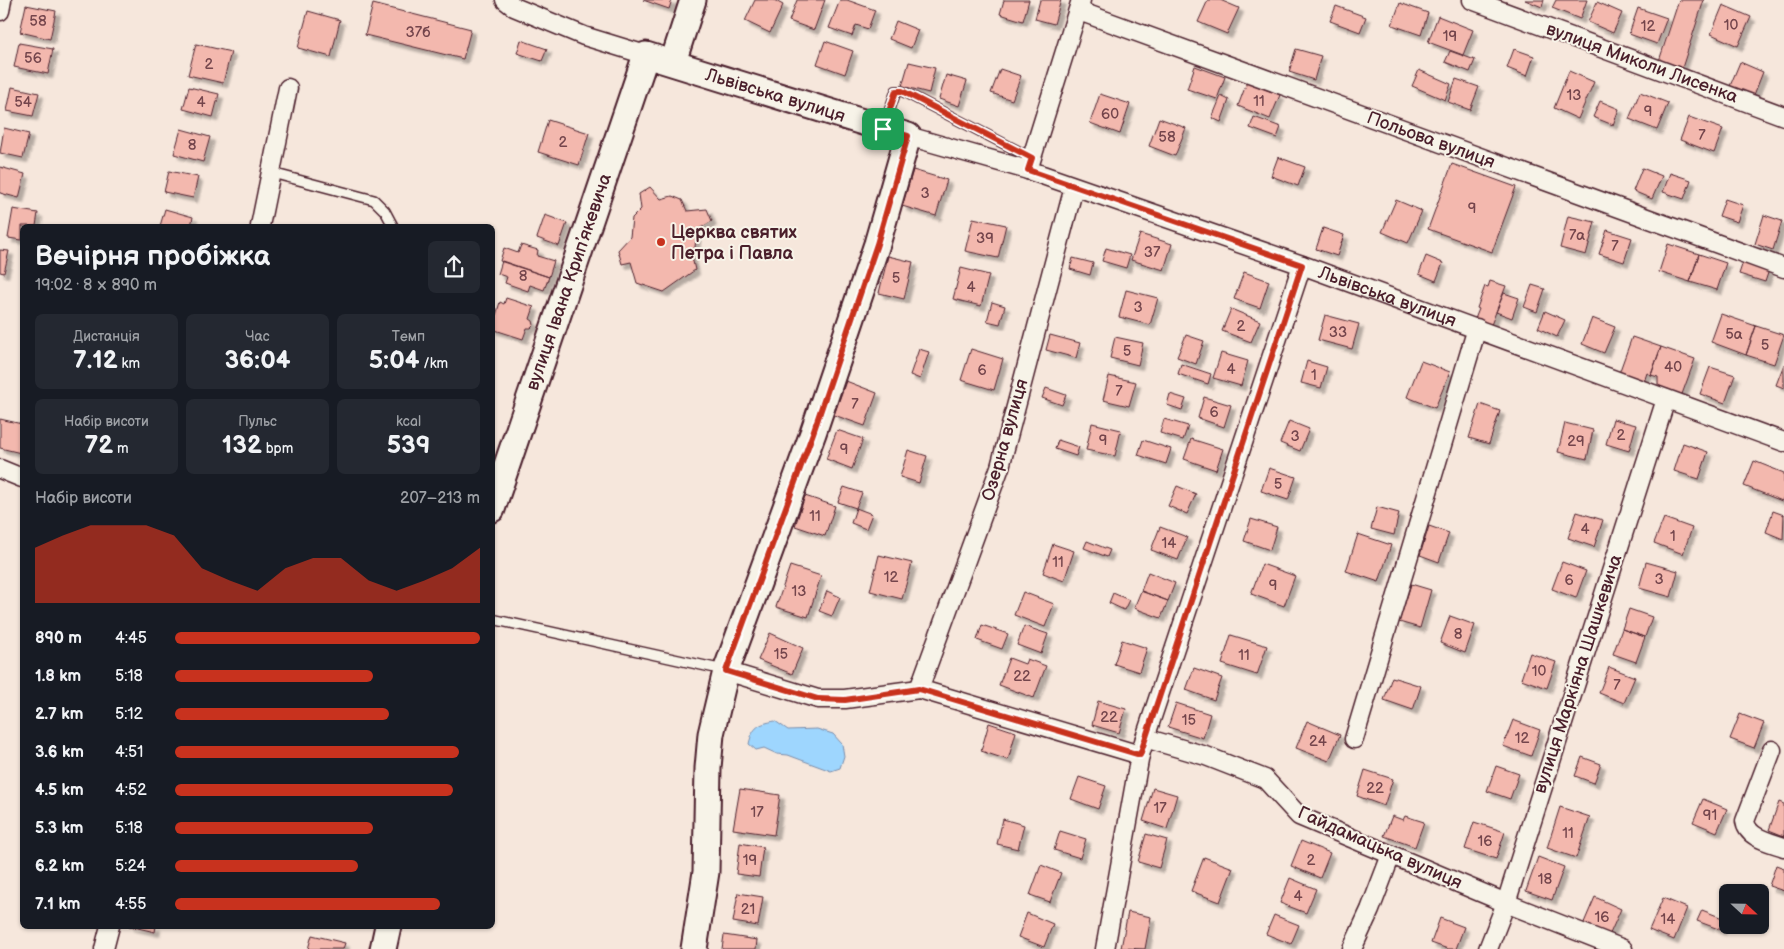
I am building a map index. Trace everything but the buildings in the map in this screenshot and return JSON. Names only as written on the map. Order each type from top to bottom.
[{"type":"street","points":[[0,11],[2,0]]},
{"type":"street","name":"Львівська вулиця","points":[[505,0],[514,7],[584,36],[673,62],[883,129],[1030,164],[1074,187],[1302,265],[1784,442]]},
{"type":"street","points":[[673,62],[693,0]]},
{"type":"street","name":"вулиця Миколи Лисенка","points":[[1472,0],[1784,116]]},
{"type":"street","points":[[1030,164],[1080,5]]},
{"type":"street","name":"Польова вулиця","points":[[1080,5],[1784,268]]},
{"type":"street","name":"вулиця Івана Крипʼякевича","points":[[495,500],[646,55]]},
{"type":"street","points":[[260,224],[288,88]]},
{"type":"street","points":[[694,949],[706,872],[708,768],[711,734],[726,671],[813,433],[877,244],[908,136]]},
{"type":"street","name":"Озерна вулиця","points":[[919,689],[1000,467],[1074,187]]},
{"type":"street","points":[[1105,949],[1143,746],[1302,265]]},
{"type":"street","points":[[1354,739],[1477,328]]},
{"type":"street","name":"вулиця Маркіяна Шашкевича","points":[[1488,949],[1506,903],[1666,398]]},
{"type":"street","points":[[0,469],[20,477]]},
{"type":"street","points":[[726,671],[818,699],[845,700],[919,689]]},
{"type":"street","name":"Гайдамацька вулиця","points":[[919,689],[1143,746],[1206,756],[1265,779],[1299,816],[1506,903],[1587,943],[1623,949]]},
{"type":"street","points":[[1772,750],[1745,821],[1748,832],[1784,847]]},
{"type":"street","points":[[1352,949],[1370,910],[1391,855]]},
{"type":"street","points":[[104,949],[109,929]]},
{"type":"street","points":[[383,949],[387,929]]},
{"type":"lane","points":[[883,129],[896,91],[902,91],[1030,164]]},
{"type":"lane","points":[[272,173],[374,200],[385,211],[392,224]]},
{"type":"lane","points":[[495,620],[726,671]]},
{"type":"water","points":[[775,721],[788,730],[817,729],[833,734],[842,744],[844,756],[840,768],[831,771],[764,748],[756,750],[749,744],[752,733],[758,727]]},
{"type":"place","name":"Церква святих Петра і Павла","points":[[661,242]]},
{"type":"route","points":[[896,91],[902,91],[1032,158],[1028,170],[1302,265],[1140,755],[919,689],[845,700],[818,699],[726,671],[813,433],[877,244],[908,136],[883,129],[896,91]]}]
